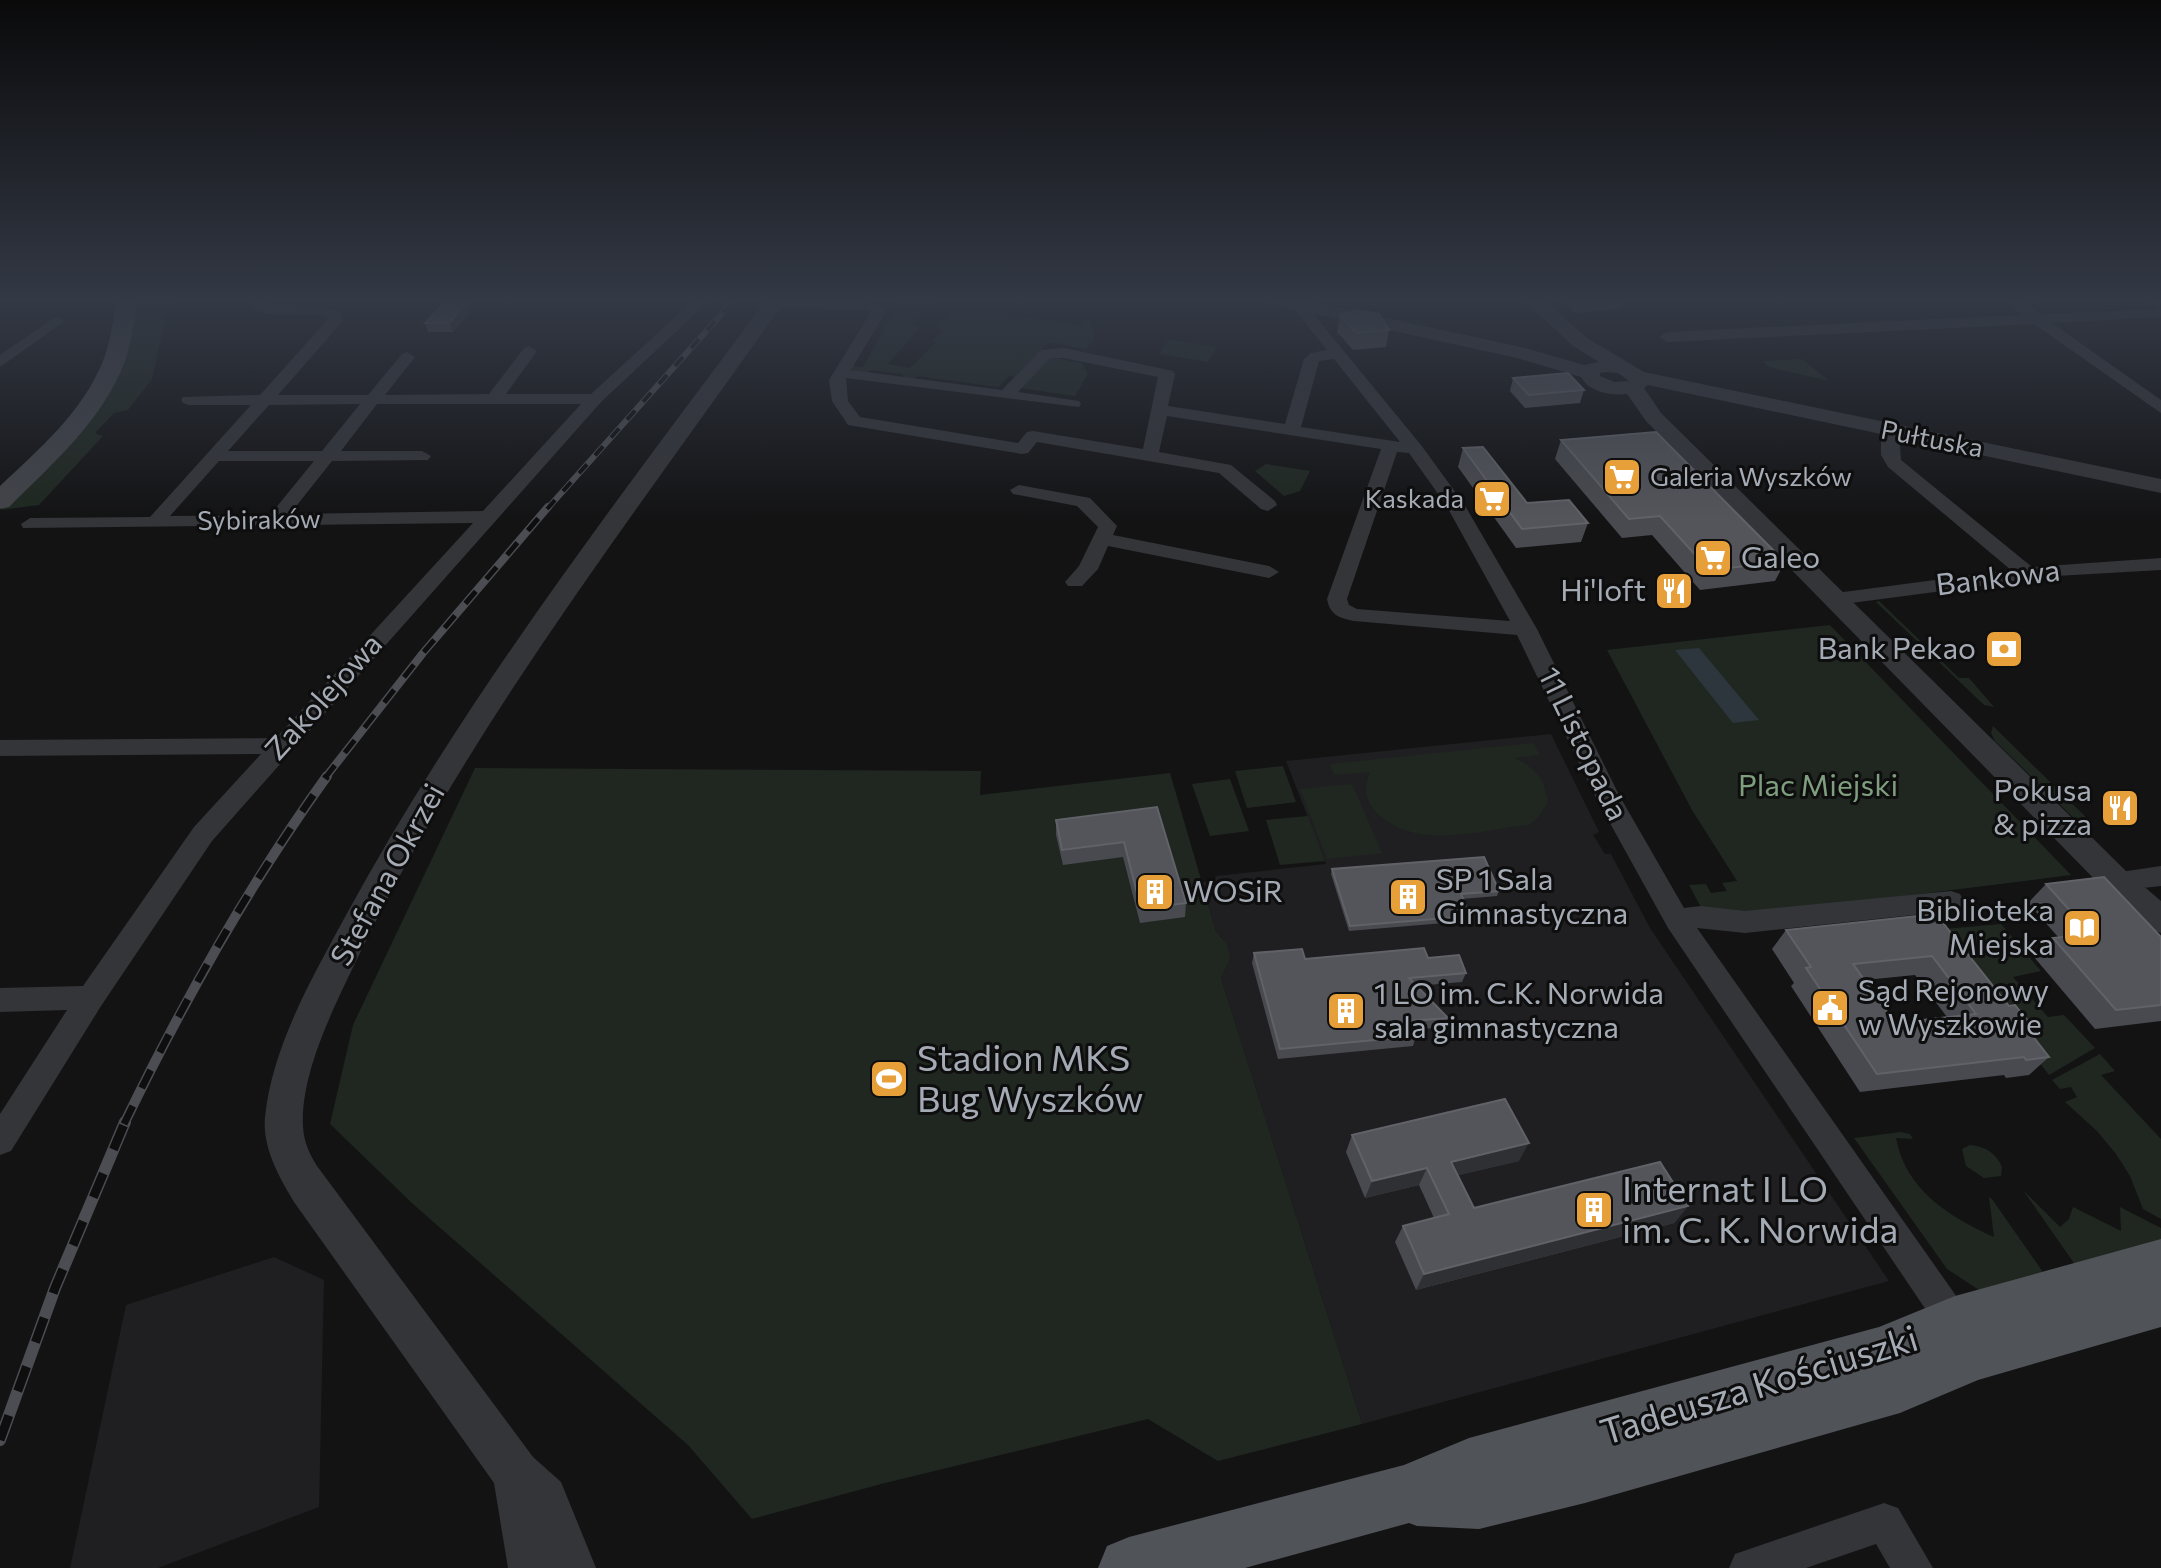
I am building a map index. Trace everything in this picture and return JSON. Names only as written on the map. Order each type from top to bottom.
[{"type":"main road","points":[[0,501],[70,429],[96,398],[109,372]]},
{"type":"main road","name":"Tadeusza Kościuszki","points":[[1966,1338],[2161,1266]]},
{"type":"main road","name":"Tadeusza Kościuszki","points":[[1129,1568],[1404,1495],[1469,1468],[1879,1355],[2161,1300]]},
{"type":"street","points":[[155,522],[291,372]]},
{"type":"street","points":[[276,520],[395,372]]},
{"type":"street","points":[[494,399],[514,372]]},
{"type":"street","name":"Zakolejowa","points":[[0,1141],[91,998],[203,834],[487,517],[595,399],[624,372]]},
{"type":"street","name":"Stefana Okrzei","points":[[571,1568],[544,1499],[516,1474],[288,1155],[284,1117],[292,1078],[318,1007],[350,937],[439,781],[644,479],[723,372]]},
{"type":"street","points":[[1006,395],[1026,372]]},
{"type":"street","points":[[1150,455],[1167,374],[1158,372]]},
{"type":"street","points":[[1291,431],[1308,372]]},
{"type":"street","name":"11 Listopada","points":[[1350,372],[1402,448],[1455,504],[1527,629],[1607,796],[1677,920],[1966,1338]]},
{"type":"street","points":[[1594,372],[1595,383],[1630,381]]},
{"type":"street","points":[[1619,372],[1630,381],[1653,417],[2116,881],[2161,920]]},
{"type":"street","points":[[2111,372],[2161,408]]},
{"type":"street","points":[[1073,404],[841,373],[837,380],[840,401],[854,421],[1022,449],[1033,436],[1225,469],[1268,505]]},
{"type":"street","points":[[847,414],[879,378]]},
{"type":"street","name":"Pułtuska","points":[[1630,381],[1703,391],[2161,486]]},
{"type":"street","points":[[189,400],[595,399]]},
{"type":"street","points":[[1159,410],[1402,448],[1337,599],[1339,609],[1354,615],[1527,629]]},
{"type":"street","points":[[1890,431],[1890,455],[1894,463],[2027,573]]},
{"type":"street","points":[[216,456],[422,456]]},
{"type":"street","points":[[1019,490],[1083,502],[1108,526],[1088,569],[1075,582]]},
{"type":"street","name":"Sybiraków","points":[[30,524],[487,517]]},
{"type":"street","points":[[1102,539],[1269,572]]},
{"type":"street","name":"Bankowa","points":[[1836,599],[2027,573],[2161,564]]},
{"type":"street","points":[[0,748],[279,746]]},
{"type":"street","points":[[2116,881],[2161,876]]},
{"type":"street","points":[[2116,881],[2161,936]]},
{"type":"street","points":[[1677,920],[1701,917],[1745,922],[1951,901]]},
{"type":"street","points":[[0,1000],[91,998]]},
{"type":"street","name":"Stefana Okrzei","points":[[516,1474],[533,1568]]},
{"type":"street","points":[[1749,1568],[1884,1522],[1913,1568]]},
{"type":"shaded area","points":[[1699,648],[1759,720],[1733,723],[1675,650]]},
{"type":"shaded area","points":[[1551,734],[1599,832],[1593,835],[1605,854],[1611,854],[1650,928],[1889,1281],[1362,1424],[1221,978],[1231,958],[1216,931],[1202,882],[1214,881],[1216,876],[1326,864],[1286,761]]},
{"type":"shaded area","points":[[274,1257],[324,1280],[319,1507],[158,1568],[70,1568],[126,1305]]},
{"type":"green space","points":[[116,372],[154,372],[152,379],[128,410],[114,413],[95,433],[103,436],[39,505],[1,510],[103,399]]},
{"type":"green space","points":[[888,372],[1020,372],[1016,377],[1009,376],[998,387],[917,376],[912,381],[903,379],[903,374]]},
{"type":"green space","points":[[1029,372],[1088,374],[1075,396],[1015,387]]},
{"type":"green space","points":[[1791,372],[1818,372],[1829,381]]},
{"type":"green space","points":[[1266,464],[1310,471],[1300,491],[1284,496],[1255,471]]},
{"type":"green space","points":[[1879,601],[1959,678],[1969,678],[1994,707],[1984,705],[1876,602]]},
{"type":"green space","name":"Plac Miejski","points":[[1830,625],[2071,875],[1792,910],[1704,913],[1689,885],[1706,884],[1711,893],[1727,891],[1722,883],[1737,881],[1692,810],[1607,650]]},
{"type":"green space","points":[[1993,726],[2093,824],[2092,829],[2085,829],[1995,741],[1991,733]]},
{"type":"green space","points":[[1534,743],[1540,755],[1514,758],[1533,769],[1544,787],[1548,802],[1538,818],[1529,825],[1471,833],[1432,835],[1396,826],[1380,816],[1368,801],[1366,784],[1370,772],[1334,775],[1330,764]]},
{"type":"green space","points":[[1283,766],[1296,802],[1247,808],[1235,771]]},
{"type":"green space","points":[[475,768],[981,771],[980,795],[1170,773],[1216,931],[1226,943],[1231,958],[1221,978],[1362,1424],[1218,1461],[1148,1419],[752,1519],[688,1445],[413,1204],[330,1124],[353,1025]]},
{"type":"green space","points":[[1230,779],[1249,831],[1210,836],[1192,784]]},
{"type":"green space","points":[[1352,784],[1382,853],[1327,859],[1300,789]]},
{"type":"green space","points":[[1308,816],[1325,861],[1280,865],[1266,820]]},
{"type":"green space","points":[[2001,924],[2041,971],[2013,977],[2048,1017],[2064,1015],[2095,1048],[2049,1075],[2021,1038],[1922,931]]},
{"type":"green space","points":[[2100,1054],[2115,1071],[2101,1075],[2161,1139],[2161,1219],[2143,1209],[2130,1176],[2116,1154],[2097,1131],[2065,1102],[2077,1097],[2071,1087],[2060,1089],[2052,1080]]},
{"type":"green space","points":[[1901,1132],[1910,1134],[1913,1139],[1896,1138],[1901,1156],[1919,1186],[1932,1199],[1961,1220],[1994,1237],[1989,1197],[1992,1199],[2045,1275],[1979,1290],[1947,1269],[1854,1138]]},
{"type":"green space","points":[[1970,1145],[1993,1154],[2002,1167],[2001,1176],[1984,1178],[1966,1166],[1962,1149]]},
{"type":"green space","points":[[2023,1190],[2060,1227],[2069,1219],[2073,1207],[2121,1231],[2120,1207],[2161,1228],[2161,1244],[2076,1266]]},
{"type":"building","points":[[1568,373],[1584,390],[1529,395],[1513,378]]},
{"type":"building","points":[[1656,432],[1785,562],[1709,570],[1660,516],[1629,519],[1561,440]]},
{"type":"building","points":[[1483,447],[1527,503],[1569,500],[1588,523],[1522,529],[1463,448]]},
{"type":"building","name":"WOSiR","points":[[1157,807],[1186,903],[1141,909],[1124,842],[1062,850],[1056,820]]},
{"type":"building","name":"SP 1 Sala Gimnastyczna","points":[[1484,857],[1499,891],[1461,894],[1470,916],[1350,926],[1332,869]]},
{"type":"building","points":[[2104,877],[2161,937],[2161,1005],[2116,1010],[2053,938],[2091,934],[2046,884]]},
{"type":"building","points":[[1936,914],[2009,1006],[2015,1005],[2028,1021],[2021,1021],[2049,1057],[2026,1060],[2024,1057],[1877,1074],[1806,968],[1811,967],[1786,930]],"holes":[[[1932,956],[1976,1014],[1895,1023],[1853,964]]]},
{"type":"building","name":"1 LO im. C.K. Norwida sala gimnastyczna","points":[[1424,948],[1428,958],[1459,955],[1466,973],[1409,978],[1448,1018],[1411,1021],[1416,1036],[1280,1049],[1254,953],[1302,949],[1305,959]]},
{"type":"building","name":"Internat I LO im. C. K. Norwida","points":[[1505,1099],[1529,1143],[1451,1162],[1474,1208],[1660,1162],[1688,1206],[1424,1274],[1403,1226],[1449,1214],[1427,1168],[1372,1181],[1352,1135]]},
{"type":"railway","points":[[547,509],[669,372]]},
{"type":"railway","points":[[325,778],[423,653],[548,507]]},
{"type":"railway","points":[[125,1122],[218,946],[270,860],[327,776]]},
{"type":"railway","points":[[0,1440],[55,1288],[125,1122]]},
{"type":"place","name":"Galeria Wyszków","points":[[1622,477]]},
{"type":"place","name":"Kaskada","points":[[1492,499]]},
{"type":"place","name":"Galeo","points":[[1713,558]]},
{"type":"place","name":"Hi'loft","points":[[1674,591]]},
{"type":"place","name":"Bank Pekao","points":[[2004,649]]},
{"type":"place","name":"Pokusa & pizza","points":[[2120,808]]},
{"type":"place","name":"WOSiR","points":[[1155,892]]},
{"type":"place","name":"SP 1 Sala Gimnastyczna","points":[[1408,897]]},
{"type":"place","name":"Biblioteka Miejska","points":[[2082,928]]},
{"type":"place","name":"Sąd Rejonowy w Wyszkowie","points":[[1830,1008]]},
{"type":"place","name":"1 LO im. C.K. Norwida sala gimnastyczna","points":[[1346,1011]]},
{"type":"place","name":"Stadion MKS Bug Wyszków","points":[[889,1079]]},
{"type":"place","name":"Internat I LO im. C. K. Norwida","points":[[1594,1210]]}]
